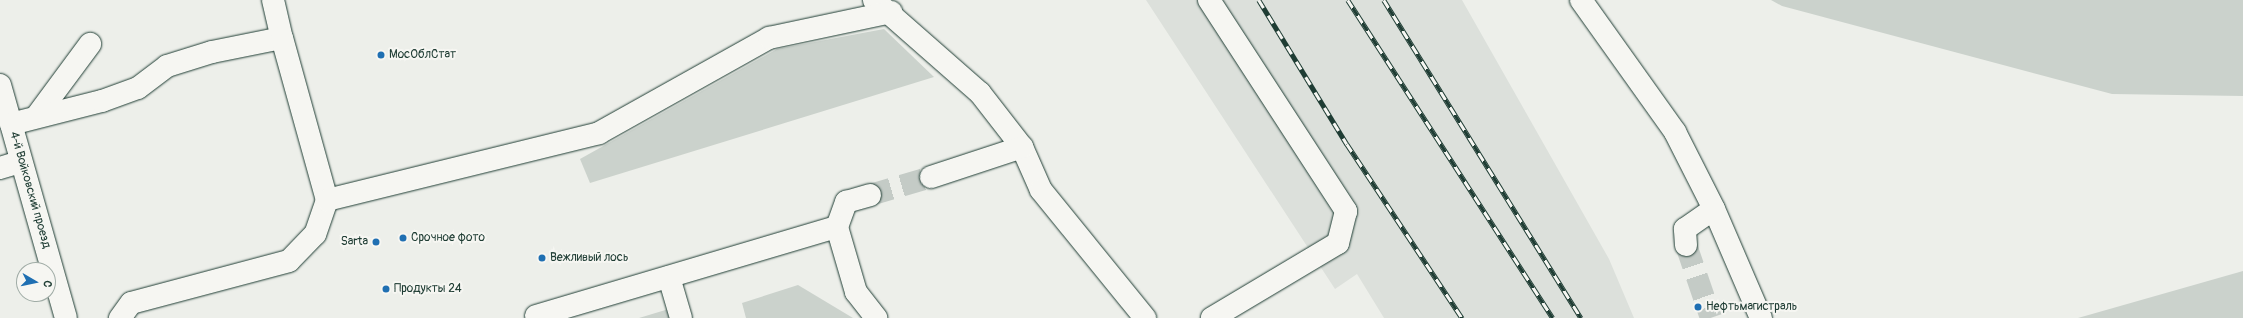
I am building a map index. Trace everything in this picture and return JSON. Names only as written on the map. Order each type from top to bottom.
[{"type":"street","points":[[120,318],[131,303],[289,261],[315,234],[327,200],[282,38],[273,0]]},
{"type":"street","points":[[1209,0],[1346,212],[1338,243],[1212,318]]},
{"type":"street","points":[[1581,0],[1675,132],[1714,209],[1761,318]]},
{"type":"street","points":[[327,200],[599,133],[769,38],[882,6],[980,93],[1022,147],[1041,190],[1145,318]]},
{"type":"street","points":[[11,124],[102,101],[138,88],[167,66],[212,52],[282,38]]},
{"type":"street","points":[[36,117],[90,44]]},
{"type":"street","name":"4-й Войковский проезд","points":[[0,85],[11,124],[10,165],[66,318]]},
{"type":"street","points":[[931,176],[1022,147]]},
{"type":"street","points":[[870,195],[846,202],[837,227],[856,292],[876,318]]},
{"type":"street","points":[[1686,245],[1685,229],[1714,209]]},
{"type":"street","points":[[536,316],[837,227]]},
{"type":"street","points":[[668,277],[681,318]]},
{"type":"shaded area","points":[[1146,0],[1462,0],[1609,259],[1634,318],[1384,318],[1357,274],[1335,289]]},
{"type":"shaded area","points":[[1771,0],[2243,0],[2243,96],[2112,94],[1782,6]]},
{"type":"shaded area","points":[[884,29],[934,77],[590,183],[580,159],[777,49]]},
{"type":"shaded area","points":[[2243,271],[2243,318],[2078,318]]},
{"type":"shaded area","points":[[798,285],[853,318],[746,318],[742,303]]},
{"type":"shaded area","points":[[672,308],[675,318],[639,318]]},
{"type":"tunnel","points":[[870,195],[931,177]]},
{"type":"tunnel","points":[[1686,245],[1711,318]]},
{"type":"railway","points":[[1259,0],[1347,144],[1462,318]]},
{"type":"railway","points":[[1348,0],[1553,318]]},
{"type":"railway","points":[[1384,0],[1581,318]]},
{"type":"place","name":"МосОблСтат","points":[[381,55]]},
{"type":"place","name":"Срочное фото","points":[[403,238]]},
{"type":"place","name":"Sarta","points":[[376,242]]},
{"type":"place","name":"Вежливый лось","points":[[542,258]]},
{"type":"place","name":"Продукты 24","points":[[386,289]]},
{"type":"place","name":"Нефтьмагистраль","points":[[1698,307]]}]
